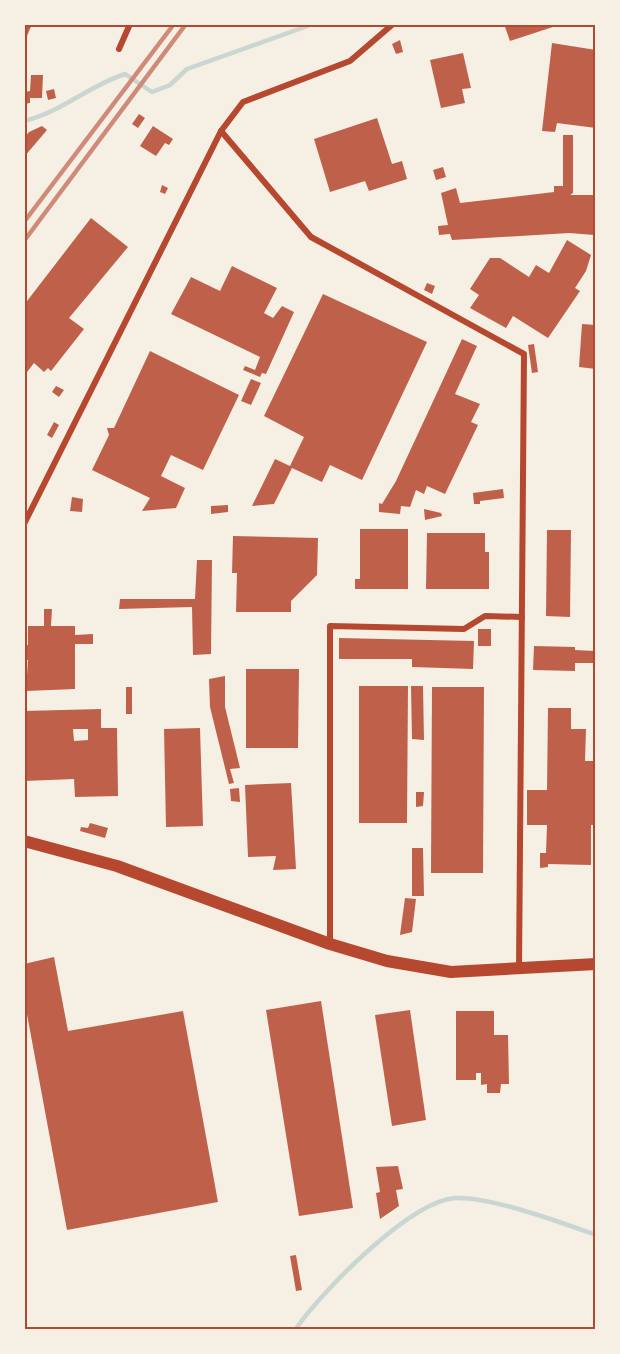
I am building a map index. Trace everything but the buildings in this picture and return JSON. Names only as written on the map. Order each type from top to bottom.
[{"type":"main road","points":[[24,841],[117,866],[330,944],[387,961],[451,972],[596,964]]},
{"type":"street","points":[[119,49],[130,24]]},
{"type":"street","points":[[24,524],[221,131],[243,102],[350,61],[393,24]]},
{"type":"street","points":[[221,131],[311,237],[524,354],[519,970]]},
{"type":"street","points":[[330,944],[330,626],[464,629],[485,616],[522,617]]},
{"type":"waterway","points":[[24,121],[50,112],[125,74],[152,92],[170,85],[187,69],[313,24]]},
{"type":"waterway","points":[[295,1330],[324,1294],[367,1251],[391,1231],[436,1203],[455,1198],[487,1201],[526,1211],[596,1235]]},
{"type":"railway","points":[[24,222],[174,24]]},
{"type":"railway","points":[[24,241],[186,24]]}]
